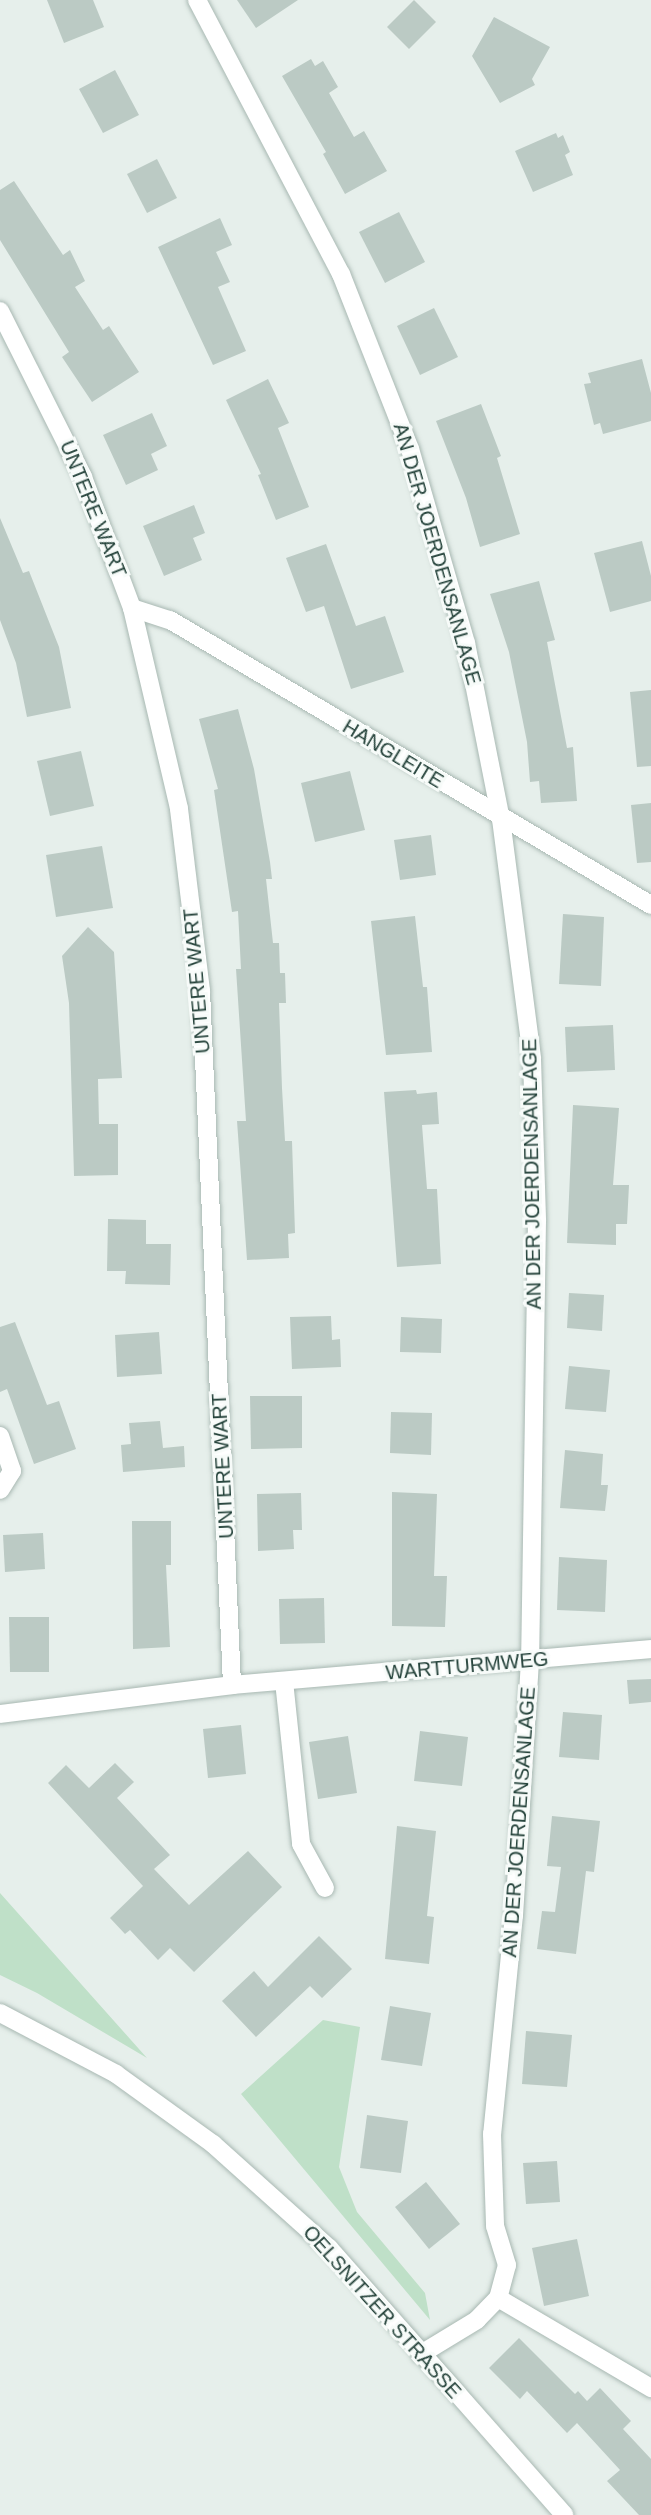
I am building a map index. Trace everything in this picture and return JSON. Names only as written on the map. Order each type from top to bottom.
[{"type":"street","name":"AN DER JOERDENSANLAGE","points":[[197,0],[341,273],[410,449],[466,643],[501,819],[532,1059],[537,1221],[530,1661],[514,1915],[492,2134],[495,2226],[507,2265],[498,2298],[477,2320],[421,2354]]},
{"type":"street","name":"UNTERE WART","points":[[0,311],[83,477],[132,608],[179,809],[201,992],[232,1685]]},
{"type":"street","name":"HANGLEITE","points":[[132,608],[170,620],[501,819],[651,905]]},
{"type":"street","points":[[0,1436],[12,1471],[0,1490]]},
{"type":"street","name":"WARTTURMWEG","points":[[0,1714],[232,1685],[651,1649]]},
{"type":"street","points":[[284,1681],[301,1844],[325,1888]]},
{"type":"street","name":"OELSNITZER STRASSE","points":[[0,2013],[116,2074],[213,2144],[329,2247],[564,2515]]},
{"type":"street","points":[[498,2298],[651,2388]]},
{"type":"green space","points":[[0,1893],[147,2058],[37,1993],[0,1975]]},
{"type":"green space","points":[[323,2020],[360,2027],[339,2167],[357,2212],[425,2293],[430,2320],[241,2094]]},
{"type":"building","points":[[47,0],[93,0],[104,27],[64,43]]},
{"type":"building","points":[[237,0],[298,0],[256,28]]},
{"type":"building","points":[[414,0],[436,22],[409,49],[387,27]]},
{"type":"building","points":[[494,17],[550,47],[532,79],[535,85],[500,103],[472,56]]},
{"type":"building","points":[[311,59],[315,66],[323,61],[338,87],[329,93],[354,137],[364,131],[387,171],[345,194],[323,154],[326,152],[282,76]]},
{"type":"building","points":[[115,70],[139,115],[103,133],[79,89]]},
{"type":"building","points":[[556,133],[558,138],[563,135],[570,152],[565,155],[573,175],[533,192],[515,151]]},
{"type":"building","points":[[157,159],[177,198],[147,213],[127,174]]},
{"type":"building","points":[[14,181],[63,255],[70,250],[85,281],[75,287],[103,330],[109,326],[139,372],[92,402],[62,357],[69,352],[0,240],[0,190]]},
{"type":"building","points":[[399,212],[425,262],[385,283],[359,232]]},
{"type":"building","points":[[220,218],[232,245],[216,252],[230,282],[218,287],[246,351],[213,365],[158,247]]},
{"type":"building","points":[[434,308],[458,357],[420,375],[397,326]]},
{"type":"building","points":[[642,359],[651,393],[651,421],[603,434],[600,423],[594,425],[584,384],[591,383],[588,373]]},
{"type":"building","points":[[268,379],[289,423],[278,428],[309,507],[276,520],[258,475],[261,474],[226,400]]},
{"type":"building","points":[[481,404],[501,456],[497,458],[520,534],[480,547],[466,498],[436,421]]},
{"type":"building","points":[[152,413],[167,446],[151,454],[158,470],[126,485],[103,435]]},
{"type":"building","points":[[194,505],[205,533],[193,538],[202,560],[164,576],[143,526]]},
{"type":"building","points":[[0,518],[23,573],[29,571],[59,647],[71,708],[27,717],[16,663],[0,620]]},
{"type":"building","points":[[642,541],[651,576],[651,601],[610,612],[594,553]]},
{"type":"building","points":[[326,544],[356,626],[385,616],[404,672],[351,689],[324,606],[306,612],[286,558]]},
{"type":"building","points":[[539,581],[555,640],[547,642],[567,748],[573,747],[577,801],[541,803],[539,781],[530,782],[527,742],[509,652],[490,594]]},
{"type":"building","points":[[651,690],[651,766],[637,767],[630,692]]},
{"type":"building","points":[[238,709],[254,769],[270,862],[272,879],[266,879],[273,943],[279,943],[280,973],[285,973],[286,1003],[279,1003],[285,1141],[292,1141],[295,1233],[288,1234],[289,1258],[247,1260],[237,1121],[246,1121],[236,969],[241,969],[238,911],[232,912],[214,790],[218,789],[199,719]]},
{"type":"building","points":[[81,751],[94,806],[50,816],[37,761]]},
{"type":"building","points":[[350,771],[365,830],[315,842],[301,783]]},
{"type":"building","points":[[651,803],[651,862],[637,863],[631,805]]},
{"type":"building","points":[[431,835],[436,875],[400,880],[394,840]]},
{"type":"building","points":[[102,846],[113,908],[56,917],[46,855]]},
{"type":"building","points":[[563,914],[604,917],[601,986],[559,984]]},
{"type":"building","points":[[415,916],[423,987],[427,987],[432,1052],[386,1055],[371,921]]},
{"type":"building","points":[[88,927],[114,952],[122,1078],[98,1079],[99,1124],[118,1124],[118,1175],[74,1176],[69,1003],[62,956]]},
{"type":"building","points":[[613,1025],[615,1070],[567,1072],[565,1027]]},
{"type":"building","points":[[416,1090],[417,1094],[437,1092],[439,1124],[422,1125],[427,1189],[437,1189],[441,1264],[397,1267],[384,1092]]},
{"type":"building","points":[[573,1105],[619,1108],[613,1185],[629,1185],[627,1224],[616,1224],[616,1245],[567,1243]]},
{"type":"building","points":[[108,1219],[146,1220],[146,1244],[171,1244],[170,1285],[125,1284],[126,1271],[107,1271]]},
{"type":"building","points":[[569,1293],[604,1295],[602,1331],[567,1328]]},
{"type":"building","points":[[331,1316],[332,1340],[340,1339],[341,1367],[292,1369],[290,1317]]},
{"type":"building","points":[[401,1317],[442,1319],[441,1353],[400,1352]]},
{"type":"building","points":[[15,1322],[47,1405],[59,1401],[76,1449],[34,1464],[7,1389],[0,1392],[0,1327]]},
{"type":"building","points":[[159,1332],[162,1374],[117,1377],[115,1335]]},
{"type":"building","points":[[569,1366],[610,1370],[606,1412],[565,1409]]},
{"type":"building","points":[[250,1396],[302,1396],[302,1448],[251,1449]]},
{"type":"building","points":[[391,1412],[432,1413],[431,1455],[390,1453]]},
{"type":"building","points":[[160,1421],[163,1448],[184,1446],[185,1467],[123,1472],[121,1445],[131,1444],[129,1423]]},
{"type":"building","points":[[565,1450],[603,1454],[601,1485],[608,1485],[605,1511],[560,1508]]},
{"type":"building","points":[[392,1492],[437,1494],[434,1576],[447,1576],[445,1627],[392,1626]]},
{"type":"building","points":[[301,1493],[302,1530],[293,1530],[294,1549],[258,1551],[257,1494]]},
{"type":"building","points":[[132,1521],[171,1521],[171,1565],[166,1565],[170,1647],[133,1649]]},
{"type":"building","points":[[43,1533],[45,1569],[5,1572],[3,1535]]},
{"type":"building","points":[[559,1557],[607,1560],[605,1612],[557,1610]]},
{"type":"building","points":[[324,1598],[325,1643],[280,1644],[279,1599]]},
{"type":"building","points":[[9,1617],[49,1617],[49,1672],[10,1672]]},
{"type":"building","points":[[651,1679],[651,1702],[629,1704],[627,1680]]},
{"type":"building","points":[[563,1712],[602,1715],[599,1760],[559,1757]]},
{"type":"building","points":[[241,1725],[246,1774],[208,1778],[203,1729]]},
{"type":"building","points":[[420,1731],[468,1737],[462,1786],[414,1781]]},
{"type":"building","points":[[348,1736],[357,1793],[318,1799],[309,1742]]},
{"type":"building","points":[[115,1763],[134,1782],[117,1798],[170,1855],[154,1869],[189,1905],[248,1851],[282,1887],[194,1972],[170,1948],[158,1960],[130,1930],[125,1934],[110,1918],[143,1886],[48,1783],[66,1765],[89,1788]]},
{"type":"building","points":[[552,1816],[600,1821],[594,1872],[586,1871],[576,1954],[537,1949],[542,1911],[555,1912],[561,1867],[547,1866]]},
{"type":"building","points":[[397,1826],[436,1831],[427,1916],[434,1917],[429,1964],[385,1959]]},
{"type":"building","points":[[319,1936],[352,1969],[322,1998],[310,1986],[256,2037],[222,2001],[254,1971],[268,1987]]},
{"type":"building","points":[[390,2006],[431,2013],[422,2066],[381,2060]]},
{"type":"building","points":[[526,2031],[572,2035],[567,2087],[522,2084]]},
{"type":"building","points":[[367,2115],[408,2121],[401,2173],[360,2168]]},
{"type":"building","points":[[557,2161],[560,2202],[526,2204],[523,2163]]},
{"type":"building","points":[[426,2182],[460,2224],[429,2249],[395,2207]]},
{"type":"building","points":[[577,2239],[589,2296],[544,2306],[532,2248]]},
{"type":"building","points":[[519,2338],[575,2394],[578,2391],[587,2401],[600,2388],[631,2421],[623,2429],[651,2459],[651,2515],[639,2515],[607,2481],[620,2470],[577,2423],[567,2433],[527,2391],[520,2399],[489,2368]]}]
